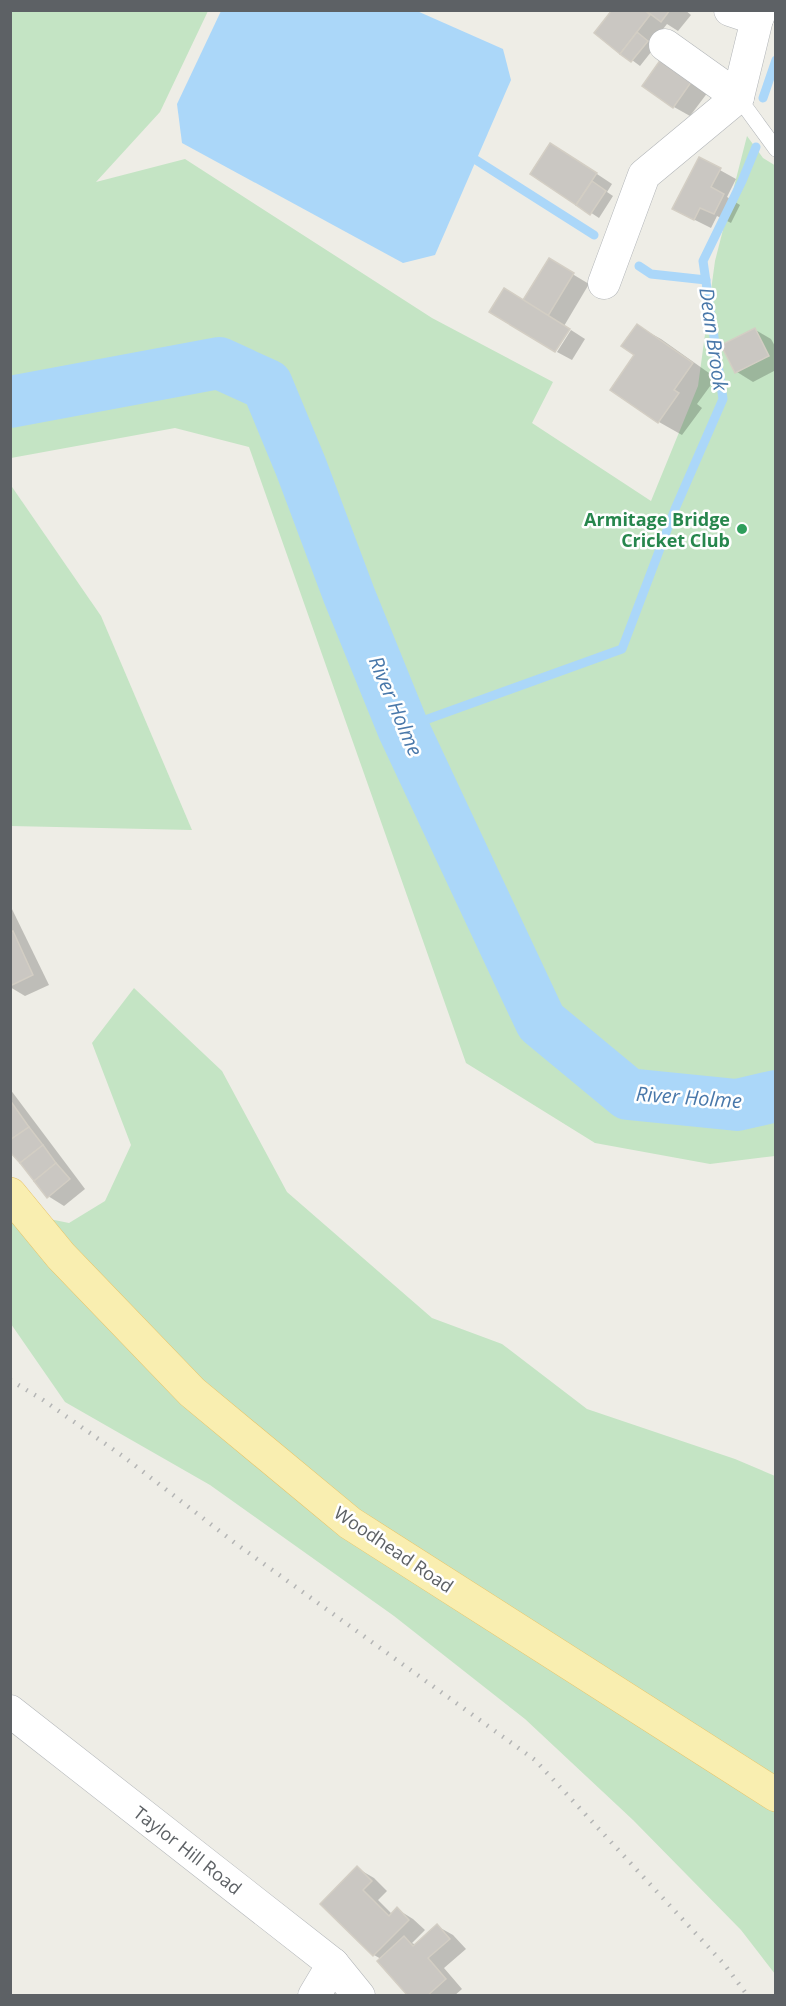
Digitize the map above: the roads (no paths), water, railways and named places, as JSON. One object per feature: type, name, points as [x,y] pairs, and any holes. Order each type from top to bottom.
[{"type":"main road","name":"Woodhead Road","points":[[10,1194],[62,1256],[192,1392],[350,1523],[776,1795]]},
{"type":"street","points":[[604,283],[644,175],[738,97],[749,13]]},
{"type":"street","points":[[665,45],[738,97]]},
{"type":"street","name":"Taylor Hill Road","points":[[10,1710],[333,1964],[359,1995]]},
{"type":"street","points":[[314,1995],[333,1964]]},
{"type":"lane","points":[[738,97],[776,149]]},
{"type":"water","points":[[221,11],[417,11],[503,49],[511,80],[435,255],[403,263],[182,143],[177,104]]},
{"type":"waterway","name":"Dean Brook","points":[[763,98],[776,60]]},
{"type":"waterway","name":"Dean Brook","points":[[403,728],[622,649],[675,509],[723,399],[703,261],[756,147]]},
{"type":"waterway","points":[[476,160],[594,235]]},
{"type":"waterway","points":[[639,266],[651,274],[706,280]]},
{"type":"waterway","name":"River Holme","points":[[10,402],[219,363],[267,385],[403,728],[541,1022],[628,1094],[737,1105],[776,1096]]},
{"type":"railway","points":[[10,1380],[43,1400],[124,1457],[235,1543],[535,1760],[724,1964],[748,1996]]},
{"type":"place","name":"Armitage Bridge Cricket Club","points":[[742,529]]}]
